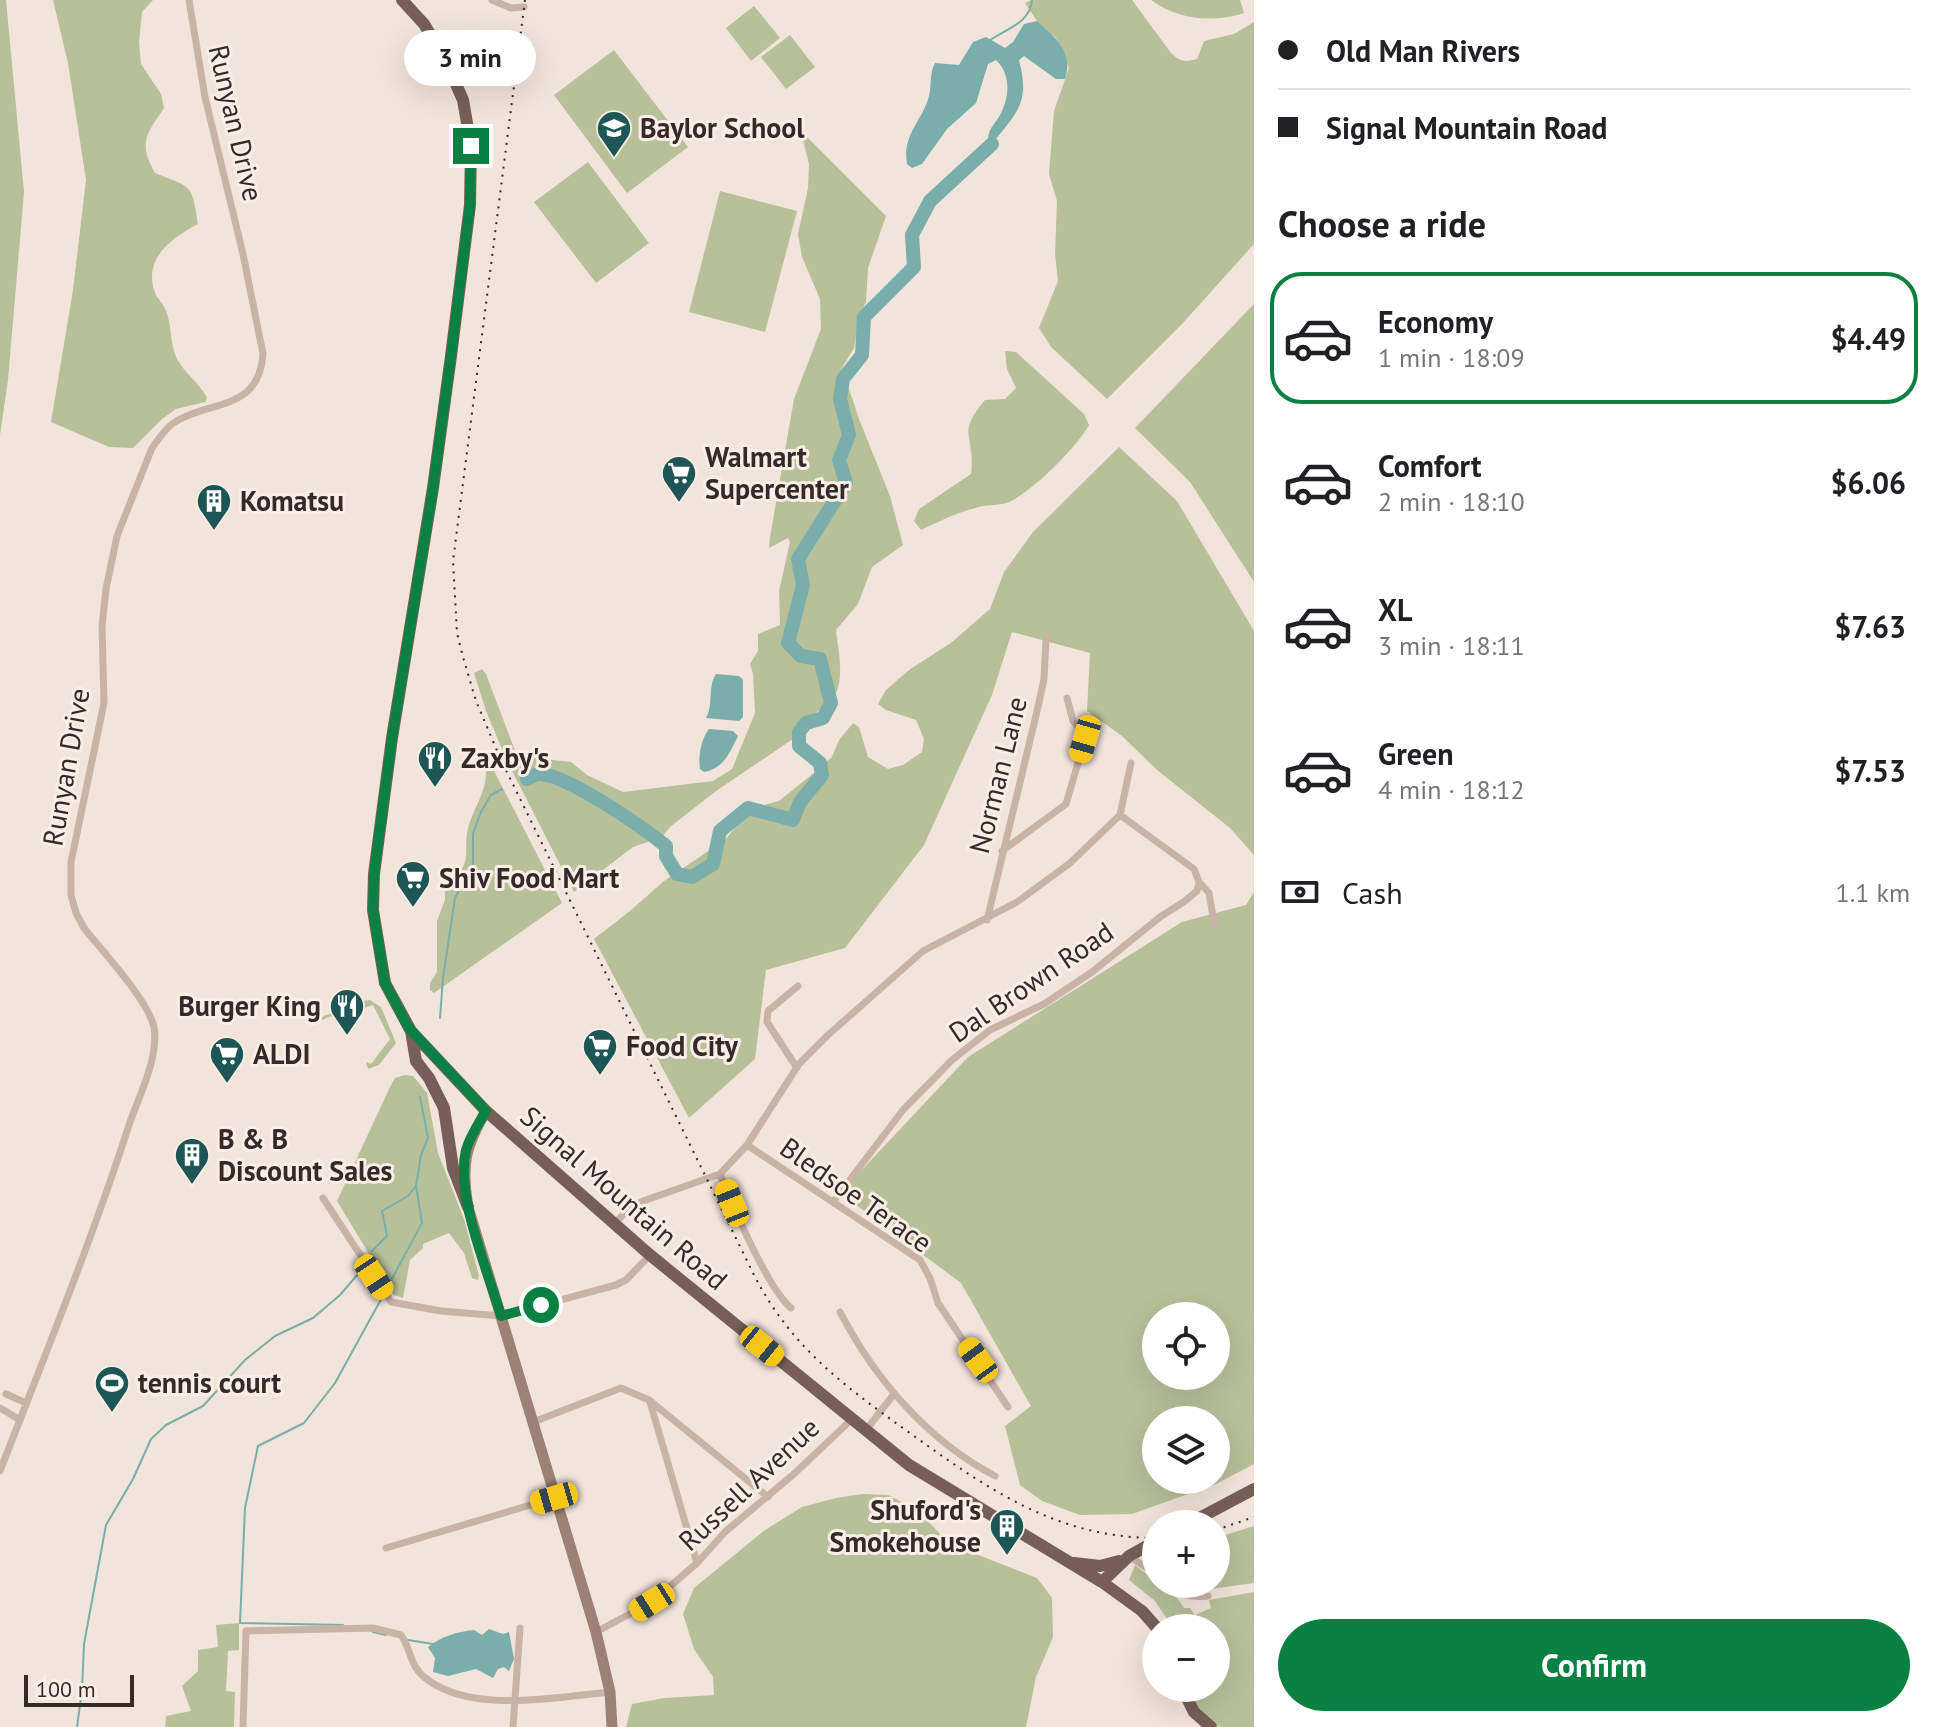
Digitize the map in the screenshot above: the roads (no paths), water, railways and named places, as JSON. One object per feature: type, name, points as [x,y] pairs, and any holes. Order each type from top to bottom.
[{"type":"main road","name":"Signal Mountain Road","points":[[402,0],[424,24],[445,59],[463,100],[471,146],[470,205],[433,488],[392,738],[374,874],[373,910],[385,983],[411,1031],[486,1111],[650,1255],[909,1465],[1102,1582],[1145,1614]]},
{"type":"main road","points":[[411,1031],[416,1061],[429,1078],[444,1108],[453,1168],[468,1207],[596,1632],[610,1692],[612,1727]]},
{"type":"main road","points":[[468,1207],[464,1182],[467,1148],[486,1111]]},
{"type":"main road","points":[[1214,1510],[1254,1489]]},
{"type":"main road","points":[[1070,1562],[1110,1565],[1142,1549]]},
{"type":"main road","points":[[1102,1582],[1129,1556]]},
{"type":"main road","points":[[1189,1702],[1194,1712],[1211,1727]]},
{"type":"street","name":"Runyan Drive","points":[[0,1471],[116,1166],[152,1056],[153,1025],[146,1008],[84,928],[71,895],[71,862],[104,703],[102,626],[110,562],[117,536],[152,448],[159,438],[170,425],[239,398],[253,386],[262,367],[263,354],[243,254],[205,97],[189,0]]},
{"type":"street","points":[[492,0],[511,8],[524,7]]},
{"type":"street","name":"Norman Lane","points":[[987,920],[1044,679],[1046,639]]},
{"type":"street","points":[[1002,851],[1066,804],[1085,739],[1073,721],[1067,698]]},
{"type":"street","points":[[614,1224],[630,1208],[643,1201],[720,1174],[747,1145],[797,1068],[828,1035],[923,951],[942,939],[987,920],[1070,863],[1120,815],[1131,763]]},
{"type":"street","points":[[1120,815],[1194,869],[1199,882],[1209,893],[1215,927]]},
{"type":"street","name":"Dal Brown Road","points":[[833,1202],[903,1110],[952,1060],[990,1030],[1044,1004],[1092,972],[1197,891],[1199,882]]},
{"type":"street","points":[[797,1068],[767,1022],[768,1011],[798,986]]},
{"type":"street","name":"Bledsoe Terace","points":[[747,1145],[920,1260],[938,1303],[1008,1407]]},
{"type":"street","points":[[720,1174],[775,1287],[791,1308]]},
{"type":"street","points":[[323,1198],[391,1302],[441,1311],[501,1316],[616,1285],[626,1280],[650,1255]]},
{"type":"street","points":[[840,1312],[894,1394],[933,1434],[973,1464],[995,1476]]},
{"type":"street","points":[[533,1422],[621,1388],[649,1400],[768,1497]]},
{"type":"street","points":[[6,1394],[26,1403]]},
{"type":"street","points":[[865,1431],[894,1394]]},
{"type":"street","points":[[649,1400],[697,1563]]},
{"type":"street","points":[[0,1408],[20,1420]]},
{"type":"street","name":"Russell Avenue","points":[[596,1632],[652,1602],[851,1420]]},
{"type":"street","points":[[386,1548],[554,1498]]},
{"type":"street","points":[[1129,1556],[1142,1565]]},
{"type":"street","points":[[243,1727],[246,1631],[373,1628],[401,1635],[407,1643],[410,1659],[422,1676],[440,1688],[470,1697],[515,1701],[610,1692]]},
{"type":"street","points":[[513,1727],[520,1628]]},
{"type":"water","points":[[1037,21],[1056,39],[1065,53],[1065,79],[1056,79],[1024,56],[1019,60],[1022,97],[1015,114],[992,144],[988,136],[1005,104],[1007,84],[1001,65],[996,60],[988,64],[976,103],[947,129],[922,164],[912,168],[907,164],[907,144],[926,105],[935,63],[959,65],[973,42],[986,37],[1005,48],[1013,42],[1024,24]]},
{"type":"water","points":[[716,674],[739,676],[743,680],[743,717],[739,721],[706,718]]},
{"type":"water","points":[[709,729],[733,731],[738,736],[721,764],[704,772],[700,769],[700,754]]},
{"type":"water","points":[[489,1629],[503,1634],[509,1632],[514,1659],[509,1671],[504,1667],[498,1669],[493,1678],[476,1669],[448,1676],[433,1672],[435,1658],[428,1647],[456,1633],[474,1630],[482,1635]]},
{"type":"waterway","points":[[989,41],[1022,20],[1032,0]]},
{"type":"waterway","points":[[527,779],[538,774],[550,776],[584,791],[666,846],[666,856],[677,874],[692,877],[713,864],[720,831],[748,808],[793,820],[800,802],[822,775],[820,763],[799,746],[799,732],[806,723],[823,718],[831,703],[820,659],[801,656],[788,643],[803,585],[798,559],[846,483],[839,460],[849,435],[840,399],[843,379],[862,355],[864,317],[914,267],[912,235],[930,201],[992,144]]},
{"type":"waterway","points":[[440,1018],[455,898],[473,864],[473,834],[481,812],[491,795],[502,789]]},
{"type":"waterway","points":[[387,1288],[422,1223],[416,1186],[421,1155],[428,1138],[420,1097]]},
{"type":"waterway","points":[[372,1251],[387,1236],[382,1211],[408,1196],[415,1187]]},
{"type":"waterway","points":[[77,1727],[84,1644],[106,1525],[133,1479],[151,1439],[166,1425],[203,1406],[245,1360],[275,1336],[313,1318],[340,1295],[358,1274]]},
{"type":"waterway","points":[[343,1625],[240,1623],[245,1508],[258,1446],[304,1423],[335,1383],[384,1294]]},
{"type":"waterway","points":[[373,1632],[386,1635]]},
{"type":"waterway","points":[[408,1640],[433,1644]]},
{"type":"railway","points":[[525,0],[453,561],[457,633],[476,701],[501,760],[754,1275],[785,1323],[820,1363],[861,1397],[993,1489],[1053,1519],[1085,1529],[1142,1537]]},
{"type":"railway","points":[[1230,1525],[1254,1517]]},
{"type":"place","name":"Baylor School","points":[[614,159]]},
{"type":"place","name":"Walmart Supercenter","points":[[679,504]]},
{"type":"place","name":"Komatsu","points":[[214,532]]},
{"type":"place","name":"Zaxby's","points":[[435,789]]},
{"type":"place","name":"Shiv Food Mart","points":[[413,909]]},
{"type":"place","name":"Burger King","points":[[347,1037]]},
{"type":"place","name":"Food City","points":[[600,1077]]},
{"type":"place","name":"ALDI","points":[[227,1085]]},
{"type":"place","name":"B & B Discount Sales","points":[[192,1186]]},
{"type":"place","name":"tennis court","points":[[112,1414]]},
{"type":"place","name":"Shuford's Smokehouse","points":[[1007,1557]]}]
